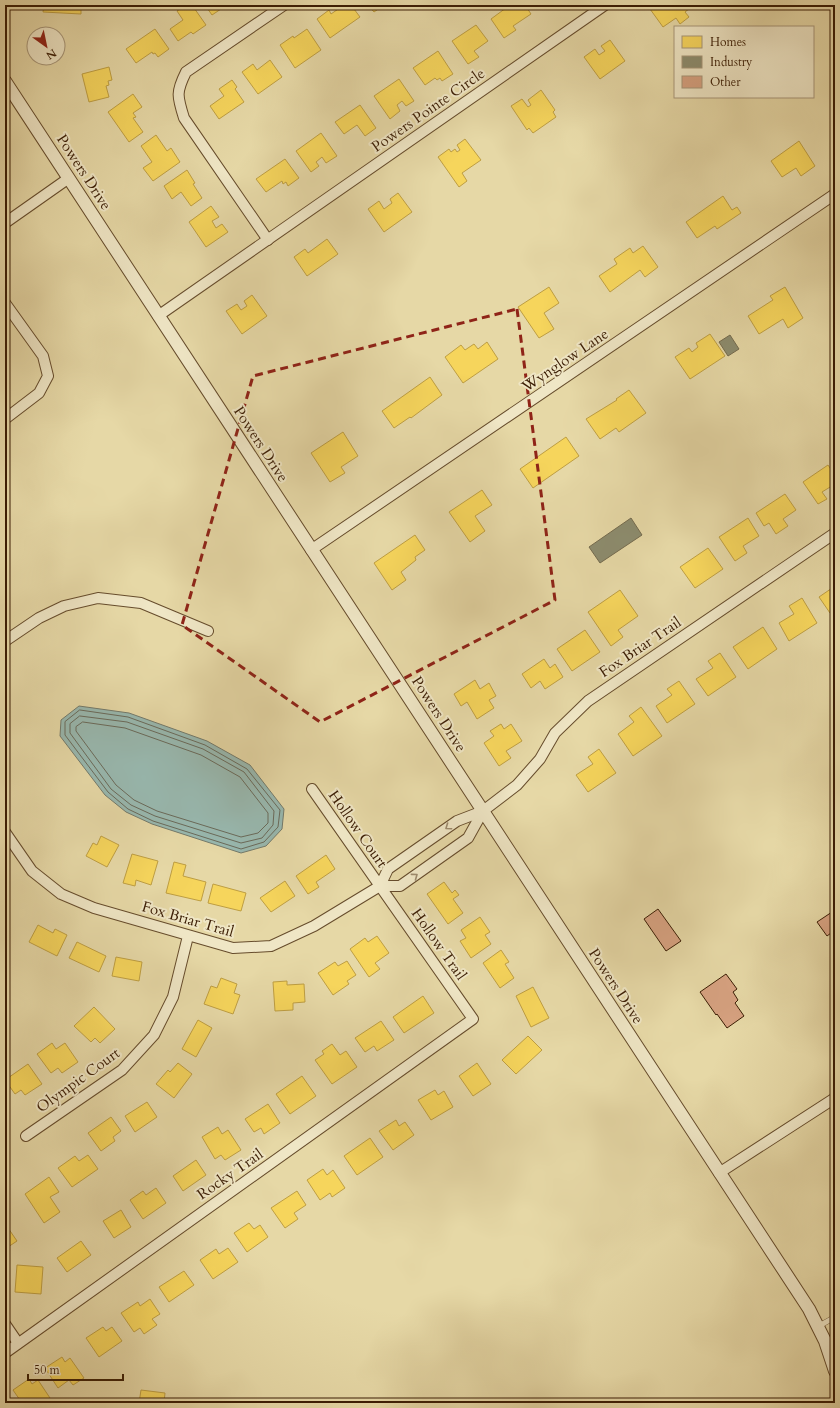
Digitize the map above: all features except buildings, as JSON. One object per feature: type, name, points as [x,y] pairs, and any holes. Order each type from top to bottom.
[{"type":"street","points":[[268,240],[184,118],[179,102],[178,87],[186,72],[284,5]]},
{"type":"street","name":"Powers Pointe Circle","points":[[158,316],[605,5]]},
{"type":"street","name":"Powers Drive","points":[[5,81],[809,1309],[825,1341],[835,1371]]},
{"type":"street","points":[[5,224],[69,178]]},
{"type":"street","name":"Wynglow Lane","points":[[311,550],[835,194]]},
{"type":"street","points":[[5,303],[43,356],[48,376],[39,393],[5,419]]},
{"type":"street","name":"Fox Briar Trail","points":[[380,886],[388,869],[457,821],[483,811],[517,785],[540,758],[556,733],[588,701],[835,533]]},
{"type":"street","points":[[5,641],[39,618],[64,606],[98,598],[141,603],[208,632]]},
{"type":"street","name":"Hollow Court","points":[[312,788],[380,886]]},
{"type":"street","name":"Fox Briar Trail","points":[[5,832],[32,871],[60,894],[94,908],[233,948],[271,946],[314,926],[380,886],[400,886],[468,838],[483,811]]},
{"type":"street","name":"Hollow Trail","points":[[380,886],[473,1019]]},
{"type":"street","name":"Olympic Court","points":[[26,1136],[122,1070],[154,1035],[173,997],[188,936]]},
{"type":"street","name":"Rocky Trail","points":[[5,1353],[473,1019]]},
{"type":"street","points":[[719,1173],[835,1098]]},
{"type":"street","points":[[5,1324],[18,1343]]},
{"type":"lane","points":[[818,1326],[835,1316]]},
{"type":"highlighted area","points":[[517,309],[555,600],[320,722],[182,625],[253,376]]},
{"type":"water","points":[[79,706],[129,713],[207,741],[250,765],[284,809],[282,829],[266,846],[241,853],[152,824],[126,812],[105,795],[60,736],[61,720]]}]
